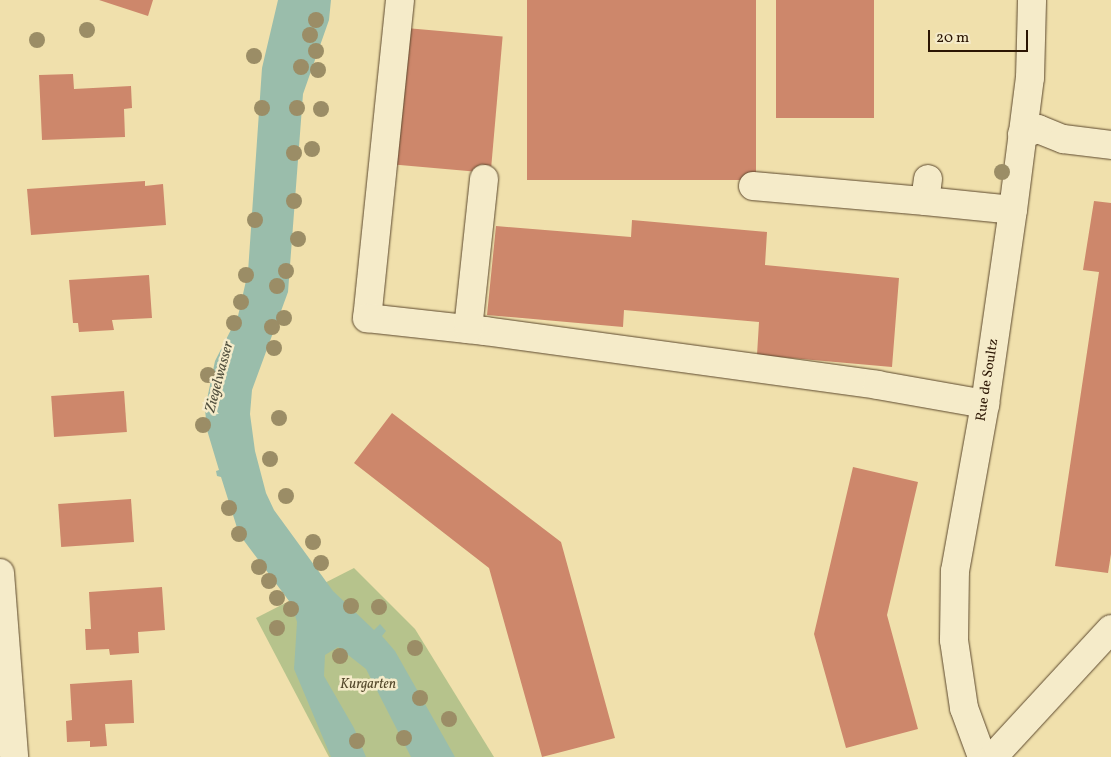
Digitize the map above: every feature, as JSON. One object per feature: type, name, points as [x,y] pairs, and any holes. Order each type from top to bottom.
[{"type":"street","points":[[400,0],[367,318],[468,329],[877,385],[985,404]]},
{"type":"street","name":"Rue de Soultz","points":[[982,757],[964,708],[954,640],[955,571],[985,404],[1013,210],[1030,78],[1032,0]]},
{"type":"street","points":[[1022,134],[1038,129],[1063,139],[1111,145]]},
{"type":"street","points":[[468,329],[484,179]]},
{"type":"street","points":[[753,186],[926,190],[1013,210]]},
{"type":"street","points":[[0,573],[2,628],[14,757]]},
{"type":"street","points":[[993,757],[1111,629]]},
{"type":"green space","name":"Kurgarten","points":[[354,568],[415,629],[494,757],[329,757],[256,618]]},
{"type":"water","name":"Ziegelwasser","points":[[278,0],[331,0],[329,20],[303,94],[288,292],[252,390],[250,414],[255,451],[266,493],[274,510],[333,591],[374,630],[380,624],[386,631],[382,636],[395,651],[455,757],[411,757],[366,669],[338,647],[325,655],[324,676],[354,728],[366,757],[331,757],[294,669],[297,622],[292,605],[239,534],[221,477],[217,476],[216,471],[219,470],[207,430],[205,409],[215,361],[238,316],[248,272],[262,68]]},
{"type":"building","points":[[99,0],[153,0],[148,16]]},
{"type":"building","points":[[527,0],[756,0],[756,180],[527,180]]},
{"type":"building","points":[[776,0],[874,0],[874,118],[776,118]]},
{"type":"building","points":[[406,28],[503,36],[491,173],[394,164]]},
{"type":"building","points":[[73,74],[74,89],[131,86],[132,108],[124,109],[125,137],[42,140],[39,75]]},
{"type":"building","points":[[145,181],[145,186],[163,184],[166,225],[31,235],[27,189]]},
{"type":"building","points":[[1094,201],[1111,203],[1111,554],[1108,573],[1055,566],[1099,272],[1083,270]]},
{"type":"building","points":[[632,220],[767,232],[765,265],[899,278],[892,367],[757,355],[759,322],[624,310],[623,327],[487,315],[496,226],[631,237]]},
{"type":"building","points":[[149,275],[152,318],[112,320],[114,330],[79,332],[78,323],[73,323],[69,280]]},
{"type":"building","points":[[124,391],[127,432],[54,437],[51,396]]},
{"type":"building","points":[[392,413],[561,542],[615,738],[542,757],[489,568],[354,463]]},
{"type":"building","points":[[853,467],[918,482],[887,615],[918,729],[846,748],[814,634]]},
{"type":"building","points":[[131,499],[134,542],[61,547],[58,504]]},
{"type":"building","points":[[162,587],[165,630],[138,632],[139,653],[110,655],[109,649],[86,650],[85,629],[91,629],[89,592]]},
{"type":"building","points":[[132,680],[134,723],[105,724],[107,746],[90,747],[90,741],[67,742],[66,721],[72,720],[70,684]]}]
